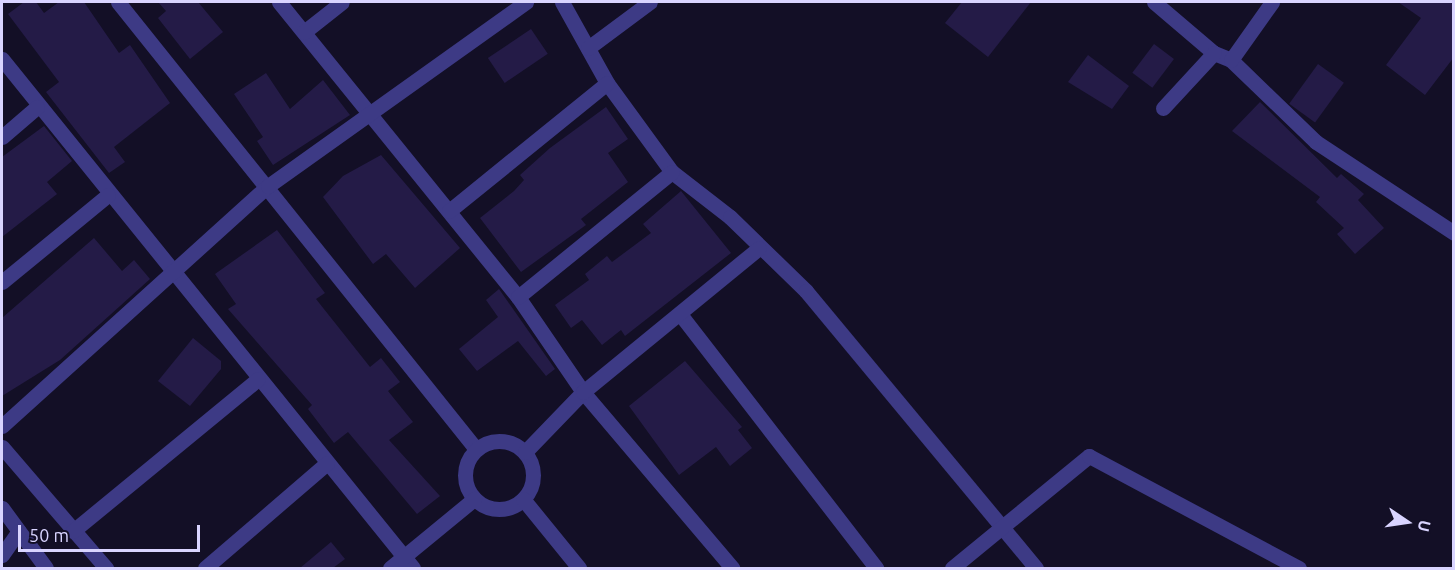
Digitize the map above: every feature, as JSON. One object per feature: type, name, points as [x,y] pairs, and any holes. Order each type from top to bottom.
[{"type":"street","points":[[118,2],[268,186],[476,449]]},
{"type":"street","points":[[279,2],[367,116],[449,211],[518,297],[583,392],[732,568]]},
{"type":"street","points":[[304,32],[342,2]]},
{"type":"street","points":[[2,426],[268,186],[526,2]]},
{"type":"street","points":[[562,2],[607,83],[672,172],[730,217],[759,248],[806,291],[999,529],[1036,568]]},
{"type":"street","points":[[588,48],[650,2]]},
{"type":"street","points":[[1154,2],[1214,53],[1231,60],[1316,142],[1454,233]]},
{"type":"street","points":[[1231,60],[1272,2]]},
{"type":"street","points":[[1163,108],[1214,53]]},
{"type":"street","points":[[2,59],[37,107],[408,563]]},
{"type":"street","points":[[449,211],[607,83]]},
{"type":"street","points":[[2,137],[37,107]]},
{"type":"street","points":[[518,297],[672,172]]},
{"type":"street","points":[[2,282],[108,195]]},
{"type":"street","points":[[525,452],[583,392],[759,248]]},
{"type":"street","points":[[680,314],[876,568]]},
{"type":"street","points":[[73,531],[258,378]]},
{"type":"street","points":[[501,440],[525,452],[533,476],[523,500],[499,509],[474,499],[464,474],[476,449],[501,440]]},
{"type":"street","points":[[2,447],[106,568]]},
{"type":"street","points":[[952,568],[1089,456],[1299,568]]},
{"type":"street","points":[[205,568],[327,463]]},
{"type":"street","points":[[390,568],[408,563],[474,499]]},
{"type":"street","points":[[523,500],[579,568]]},
{"type":"street","points":[[2,508],[46,568]]},
{"type":"street","points":[[2,555],[19,531]]},
{"type":"building","points":[[24,2],[36,2],[44,13],[59,2],[84,2],[119,53],[130,45],[170,103],[114,147],[125,162],[109,173],[46,92],[59,82],[8,14]]},
{"type":"building","points":[[158,2],[198,2],[223,32],[190,59],[158,18],[166,11]]},
{"type":"building","points":[[962,2],[1031,2],[988,57],[945,23]]},
{"type":"building","points":[[1398,2],[1454,2],[1454,57],[1425,95],[1386,65],[1421,18]]},
{"type":"building","points":[[531,29],[548,54],[505,83],[488,58]]},
{"type":"building","points":[[1154,44],[1174,59],[1152,88],[1132,73]]},
{"type":"building","points":[[1088,55],[1129,86],[1112,109],[1068,82]]},
{"type":"building","points":[[1318,64],[1344,83],[1315,122],[1289,104]]},
{"type":"building","points":[[266,73],[290,109],[323,80],[350,115],[273,165],[257,141],[263,137],[234,94]]},
{"type":"building","points":[[1260,102],[1337,178],[1341,174],[1364,194],[1358,200],[1384,228],[1355,254],[1337,234],[1344,228],[1316,202],[1320,197],[1232,131]]},
{"type":"building","points":[[606,107],[628,139],[608,153],[628,182],[581,219],[586,225],[521,272],[480,218],[514,191],[524,180],[520,175],[550,148]]},
{"type":"building","points":[[44,126],[72,161],[47,182],[57,194],[2,237],[2,157]]},
{"type":"building","points":[[381,155],[460,248],[415,288],[386,254],[373,264],[323,197],[343,176]]},
{"type":"building","points":[[681,191],[731,253],[625,336],[621,330],[602,345],[582,320],[571,328],[555,305],[589,280],[585,274],[607,256],[612,262],[651,233],[643,224]]},
{"type":"building","points":[[277,230],[325,293],[316,299],[370,367],[381,358],[400,382],[388,391],[413,422],[389,440],[440,496],[417,514],[348,432],[334,443],[308,409],[312,405],[228,309],[236,304],[215,274]]},
{"type":"building","points":[[94,238],[122,271],[134,260],[150,279],[60,360],[2,396],[2,318]]},
{"type":"building","points":[[499,289],[555,369],[546,376],[518,341],[477,371],[459,349],[498,317],[486,300]]},
{"type":"building","points":[[193,338],[221,361],[221,369],[190,406],[158,381]]},
{"type":"building","points":[[685,361],[742,427],[738,430],[752,448],[730,466],[716,447],[679,475],[629,406]]},
{"type":"building","points":[[331,542],[345,559],[333,568],[300,568]]}]
